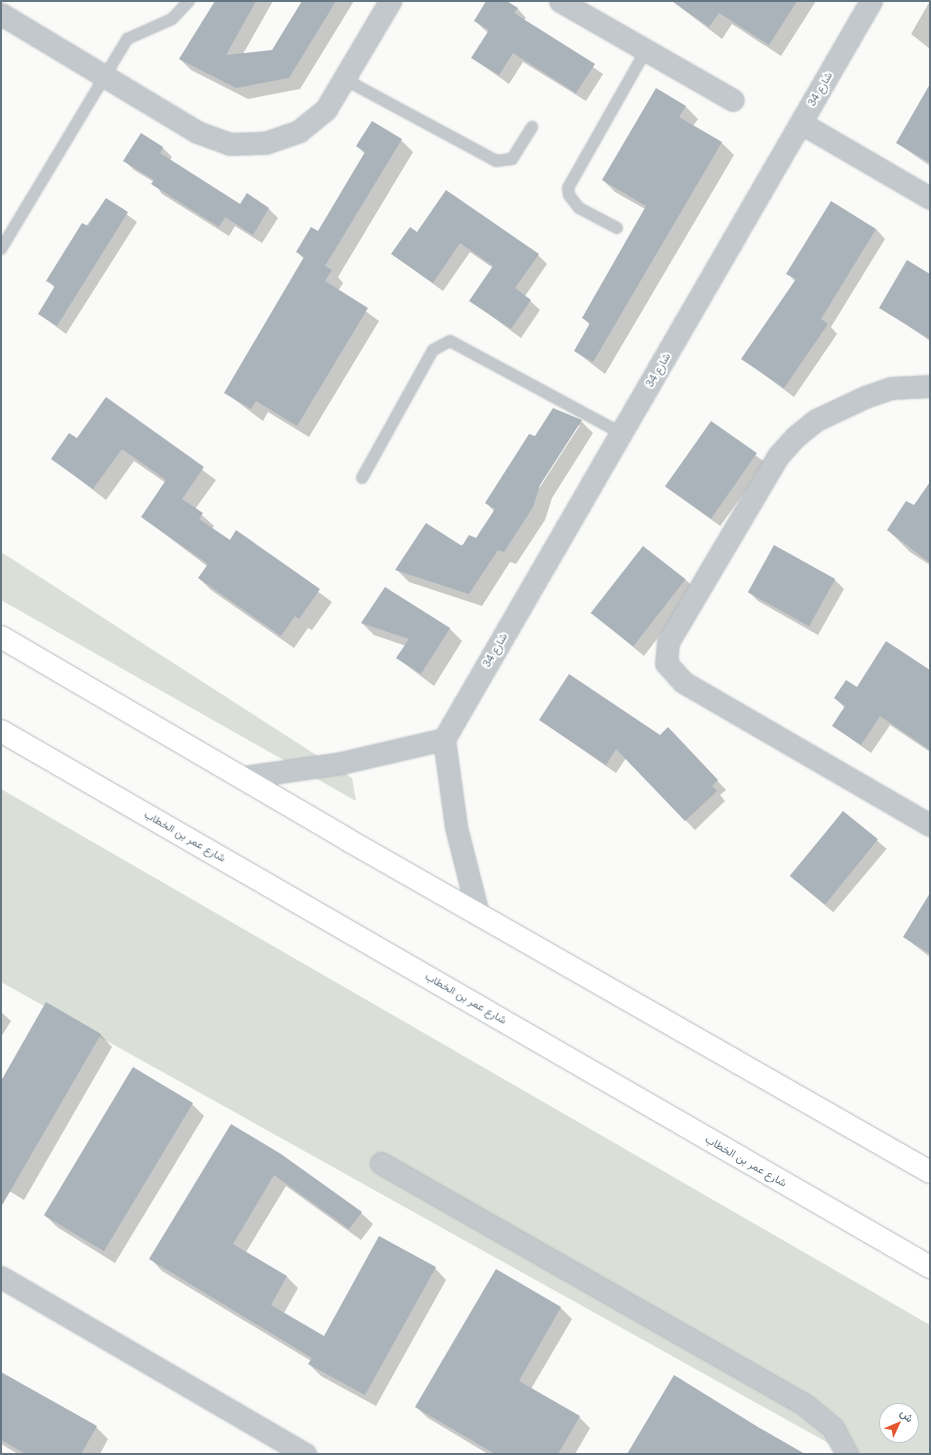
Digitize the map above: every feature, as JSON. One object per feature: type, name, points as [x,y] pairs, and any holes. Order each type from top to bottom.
[{"type":"street","points":[[1,14],[105,75],[197,132],[230,144],[265,143],[299,131],[326,109],[390,1]]},
{"type":"street","points":[[560,1],[733,100]]},
{"type":"street","name":"شارع 34","points":[[444,738],[871,1]]},
{"type":"street","points":[[801,123],[930,198]]},
{"type":"street","points":[[930,386],[891,388],[865,397],[816,420],[796,436],[778,456],[668,642],[666,663],[683,682],[930,825]]},
{"type":"street","points":[[1,637],[478,914],[930,1172]]},
{"type":"street","name":"شارع عمر بن الخطاب","points":[[1,730],[930,1267]]},
{"type":"street","points":[[244,777],[341,763],[444,738],[456,827],[478,914]]},
{"type":"street","points":[[381,1163],[805,1405],[833,1428],[847,1454]]},
{"type":"street","points":[[1,1277],[305,1454]]},
{"type":"lane","points":[[1,249],[127,39],[172,19],[189,1]]},
{"type":"lane","points":[[617,228],[578,208],[569,195],[568,188],[646,50]]},
{"type":"lane","points":[[344,79],[496,162],[512,159],[532,127]]},
{"type":"lane","points":[[362,478],[433,350],[450,341],[621,434]]},
{"type":"shaded area","points":[[1,552],[352,778],[356,801],[1,600]]},
{"type":"shaded area","points":[[1,789],[930,1325],[930,1454],[848,1454],[1,982]]},
{"type":"building","points":[[215,1],[256,1],[226,55],[272,50],[302,1],[336,1],[289,78],[236,88],[179,59]]},
{"type":"building","points":[[486,1],[507,1],[518,8],[514,13],[595,64],[576,93],[513,53],[499,75],[471,58],[489,30],[474,21]]},
{"type":"building","points":[[672,1],[797,1],[769,45],[719,13],[709,27]]},
{"type":"building","points":[[930,84],[930,163],[896,143]]},
{"type":"building","points":[[656,88],[686,106],[679,117],[722,142],[593,362],[574,351],[590,323],[582,318],[646,206],[602,180]]},
{"type":"building","points":[[372,121],[402,139],[325,266],[332,270],[325,281],[368,308],[297,426],[256,401],[251,409],[224,393],[304,257],[296,252],[311,227],[318,231],[365,152],[356,146]]},
{"type":"building","points":[[141,133],[163,147],[160,153],[240,204],[247,193],[269,208],[253,235],[225,217],[219,227],[151,184],[154,180],[123,161]]},
{"type":"building","points":[[446,190],[539,254],[515,288],[531,300],[511,329],[469,301],[493,266],[460,243],[433,283],[391,254],[410,227],[417,232]]},
{"type":"building","points":[[106,198],[128,212],[57,326],[38,314],[55,286],[46,281],[82,223],[88,226]]},
{"type":"building","points":[[831,201],[876,229],[821,319],[828,324],[784,388],[741,359],[796,279],[786,274]]},
{"type":"building","points":[[907,260],[930,274],[930,339],[879,308]]},
{"type":"building","points":[[106,397],[204,467],[182,499],[203,513],[199,519],[230,540],[236,530],[320,589],[299,619],[295,616],[281,636],[198,578],[208,564],[141,517],[166,480],[122,449],[93,489],[51,459],[69,433],[77,438]]},
{"type":"building","points":[[553,408],[582,420],[540,485],[533,507],[504,552],[498,550],[469,594],[395,570],[426,523],[462,546],[469,535],[476,538],[495,509],[485,503],[529,434],[535,436]]},
{"type":"building","points":[[711,421],[757,453],[711,519],[665,487]]},
{"type":"building","points":[[930,482],[930,563],[887,530],[906,501],[914,505]]},
{"type":"building","points":[[774,545],[835,579],[809,626],[748,592]]},
{"type":"building","points":[[643,546],[686,579],[633,646],[591,613]]},
{"type":"building","points":[[385,587],[450,628],[421,674],[396,658],[409,639],[361,623]]},
{"type":"building","points":[[886,641],[930,670],[930,750],[880,716],[861,745],[832,726],[845,706],[834,698],[846,680],[857,687]]},
{"type":"building","points":[[569,674],[660,735],[668,727],[718,780],[712,786],[717,791],[685,821],[616,749],[606,765],[539,720]]},
{"type":"building","points":[[843,811],[878,839],[825,905],[790,876]]},
{"type":"building","points":[[930,893],[930,954],[903,937]]},
{"type":"building","points":[[46,1002],[101,1034],[1,1207],[1,1081]]},
{"type":"building","points":[[133,1067],[193,1103],[104,1251],[44,1215]]},
{"type":"building","points":[[231,1124],[281,1154],[362,1212],[349,1229],[274,1175],[233,1244],[287,1276],[271,1305],[324,1336],[379,1236],[436,1267],[365,1395],[308,1364],[312,1358],[149,1259]]},
{"type":"building","points":[[496,1269],[561,1307],[519,1381],[580,1416],[558,1454],[495,1454],[415,1407]]},
{"type":"building","points":[[1,1372],[97,1426],[81,1454],[26,1454],[1,1440]]},
{"type":"building","points":[[674,1375],[758,1427],[805,1454],[627,1454]]}]
